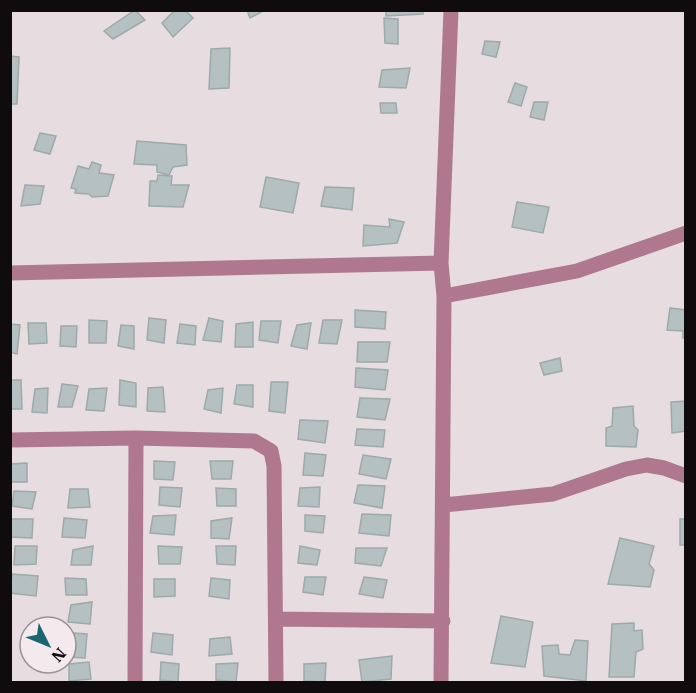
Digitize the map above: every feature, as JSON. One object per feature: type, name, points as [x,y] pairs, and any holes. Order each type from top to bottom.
[{"type":"street","points":[[441,682],[444,296],[441,263],[451,10]]},
{"type":"street","points":[[444,296],[578,271],[686,233]]},
{"type":"street","points":[[10,273],[441,263]]},
{"type":"street","points":[[10,440],[136,438],[254,441],[271,451],[274,466],[276,682]]},
{"type":"street","points":[[135,682],[136,438]]},
{"type":"street","points":[[444,505],[553,494],[626,469],[647,465],[686,476]]},
{"type":"street","points":[[276,619],[443,621]]},
{"type":"building","points":[[135,10],[145,20],[113,39],[104,31]]},
{"type":"building","points":[[175,10],[185,10],[193,18],[173,37],[162,23]]},
{"type":"building","points":[[247,10],[263,10],[263,11],[250,18]]},
{"type":"building","points":[[386,10],[423,10],[423,14],[386,16]]},
{"type":"building","points":[[384,18],[398,19],[398,44],[385,43]]},
{"type":"building","points":[[485,41],[500,42],[496,57],[482,54]]},
{"type":"building","points":[[230,48],[229,88],[209,89],[211,49]]},
{"type":"building","points":[[10,56],[19,57],[17,104],[10,104]]},
{"type":"building","points":[[410,68],[406,88],[379,87],[382,70]]},
{"type":"building","points":[[515,83],[527,87],[521,106],[508,102]]},
{"type":"building","points":[[534,102],[548,102],[544,120],[530,117]]},
{"type":"building","points":[[380,103],[396,103],[397,113],[381,113]]},
{"type":"building","points":[[40,133],[56,136],[50,154],[34,150]]},
{"type":"building","points":[[137,141],[186,145],[187,165],[173,167],[169,175],[157,172],[157,165],[134,164]]},
{"type":"building","points":[[92,162],[101,165],[99,173],[114,175],[108,196],[92,197],[89,194],[75,193],[76,189],[71,188],[78,166],[89,169]]},
{"type":"building","points":[[158,175],[172,176],[171,185],[189,185],[183,207],[149,206],[150,181],[157,181]]},
{"type":"building","points":[[266,177],[299,183],[293,213],[260,207]]},
{"type":"building","points":[[25,185],[44,186],[40,204],[21,206]]},
{"type":"building","points":[[325,187],[354,188],[352,210],[321,206]]},
{"type":"building","points":[[517,202],[549,207],[543,233],[512,227]]},
{"type":"building","points":[[389,219],[404,222],[397,243],[363,246],[364,225],[390,227]]},
{"type":"building","points":[[670,308],[686,310],[686,338],[683,338],[683,331],[667,330]]},
{"type":"building","points":[[355,310],[386,312],[385,329],[355,327]]},
{"type":"building","points":[[149,318],[166,320],[164,343],[147,340]]},
{"type":"building","points":[[209,318],[223,321],[221,342],[203,340]]},
{"type":"building","points":[[89,320],[107,321],[106,343],[89,343]]},
{"type":"building","points":[[323,320],[342,320],[337,344],[319,343]]},
{"type":"building","points":[[261,321],[281,321],[278,343],[259,340]]},
{"type":"building","points":[[253,322],[253,347],[235,347],[236,324]]},
{"type":"building","points":[[28,323],[46,323],[47,343],[29,344]]},
{"type":"building","points":[[311,323],[307,349],[291,346],[297,325]]},
{"type":"building","points":[[10,324],[20,325],[17,354],[10,352]]},
{"type":"building","points":[[180,324],[196,326],[195,345],[177,343]]},
{"type":"building","points":[[121,325],[134,326],[134,349],[118,346]]},
{"type":"building","points":[[61,326],[77,326],[76,347],[60,346]]},
{"type":"building","points":[[358,342],[390,342],[387,362],[357,362]]},
{"type":"building","points":[[560,358],[562,371],[544,375],[540,363]]},
{"type":"building","points":[[356,368],[388,370],[385,390],[355,387]]},
{"type":"building","points":[[10,380],[21,380],[22,409],[10,409]]},
{"type":"building","points":[[120,380],[136,383],[136,407],[119,405]]},
{"type":"building","points":[[271,382],[288,382],[285,413],[269,411]]},
{"type":"building","points":[[62,384],[78,386],[72,407],[58,407]]},
{"type":"building","points":[[237,385],[253,385],[253,407],[234,404]]},
{"type":"building","points":[[163,387],[165,412],[147,411],[148,388]]},
{"type":"building","points":[[48,388],[47,413],[32,412],[35,389]]},
{"type":"building","points":[[107,388],[104,411],[86,410],[89,389]]},
{"type":"building","points":[[223,388],[221,413],[204,409],[208,390]]},
{"type":"building","points":[[360,398],[390,399],[385,420],[357,417]]},
{"type":"building","points":[[686,401],[686,431],[672,433],[671,402]]},
{"type":"building","points":[[633,406],[634,426],[638,430],[636,447],[606,446],[606,428],[612,426],[613,408]]},
{"type":"building","points":[[300,420],[328,421],[325,443],[298,439]]},
{"type":"building","points":[[357,429],[385,430],[383,447],[355,445]]},
{"type":"building","points":[[305,453],[326,455],[323,476],[303,475]]},
{"type":"building","points":[[363,455],[391,459],[386,479],[359,474]]},
{"type":"building","points":[[154,461],[175,462],[173,480],[154,479]]},
{"type":"building","points":[[210,461],[233,461],[231,479],[212,479]]},
{"type":"building","points":[[27,463],[27,482],[10,482],[10,464]]},
{"type":"building","points":[[358,485],[385,486],[382,508],[354,503]]},
{"type":"building","points":[[160,487],[182,488],[180,507],[159,505]]},
{"type":"building","points":[[320,487],[319,507],[298,506],[300,488]]},
{"type":"building","points":[[216,488],[236,489],[236,506],[217,506]]},
{"type":"building","points":[[70,489],[88,489],[90,507],[68,508]]},
{"type":"building","points":[[14,491],[36,492],[32,509],[12,506]]},
{"type":"building","points":[[362,514],[391,515],[389,536],[359,533]]},
{"type":"building","points":[[176,515],[174,535],[150,533],[153,516]]},
{"type":"building","points":[[305,515],[325,516],[323,533],[305,531]]},
{"type":"building","points":[[64,518],[87,520],[85,538],[62,537]]},
{"type":"building","points":[[232,518],[229,539],[211,538],[211,521]]},
{"type":"building","points":[[10,519],[33,519],[32,538],[10,537]]},
{"type":"building","points":[[680,519],[686,519],[686,545],[680,545]]},
{"type":"building","points":[[620,538],[654,546],[649,564],[654,570],[650,587],[608,584]]},
{"type":"building","points":[[15,546],[37,546],[36,564],[14,565]]},
{"type":"building","points":[[93,546],[91,565],[71,565],[73,550]]},
{"type":"building","points":[[158,546],[182,547],[180,564],[159,564]]},
{"type":"building","points":[[216,546],[236,546],[235,565],[217,564]]},
{"type":"building","points":[[300,546],[320,550],[317,565],[298,563]]},
{"type":"building","points":[[356,548],[387,548],[381,566],[355,563]]},
{"type":"building","points":[[12,574],[38,576],[36,596],[10,593]]},
{"type":"building","points":[[305,577],[326,577],[323,595],[303,592]]},
{"type":"building","points":[[364,577],[387,580],[383,598],[359,594]]},
{"type":"building","points":[[65,578],[86,579],[87,595],[66,595]]},
{"type":"building","points":[[211,578],[230,580],[229,599],[209,596]]},
{"type":"building","points":[[154,579],[175,579],[175,596],[154,597]]},
{"type":"building","points":[[92,602],[90,624],[78,623],[78,615],[69,615],[71,605]]},
{"type":"building","points":[[501,616],[533,622],[525,667],[491,663]]},
{"type":"building","points":[[634,623],[634,631],[642,630],[643,649],[636,652],[634,677],[609,677],[612,624]]},
{"type":"building","points":[[78,633],[87,634],[85,658],[78,658]]},
{"type":"building","points":[[153,633],[173,635],[172,655],[151,652]]},
{"type":"building","points":[[230,637],[232,654],[209,656],[210,639]]},
{"type":"building","points":[[575,640],[588,641],[586,681],[544,676],[542,646],[558,645],[559,654],[570,655]]},
{"type":"building","points":[[392,656],[391,679],[362,682],[359,660]]},
{"type":"building","points":[[89,662],[91,679],[69,681],[69,675],[78,675],[78,663]]},
{"type":"building","points":[[161,662],[179,664],[178,682],[160,680]]},
{"type":"building","points":[[238,663],[236,682],[216,680],[216,664]]},
{"type":"building","points":[[326,663],[325,682],[304,681],[304,664]]}]
